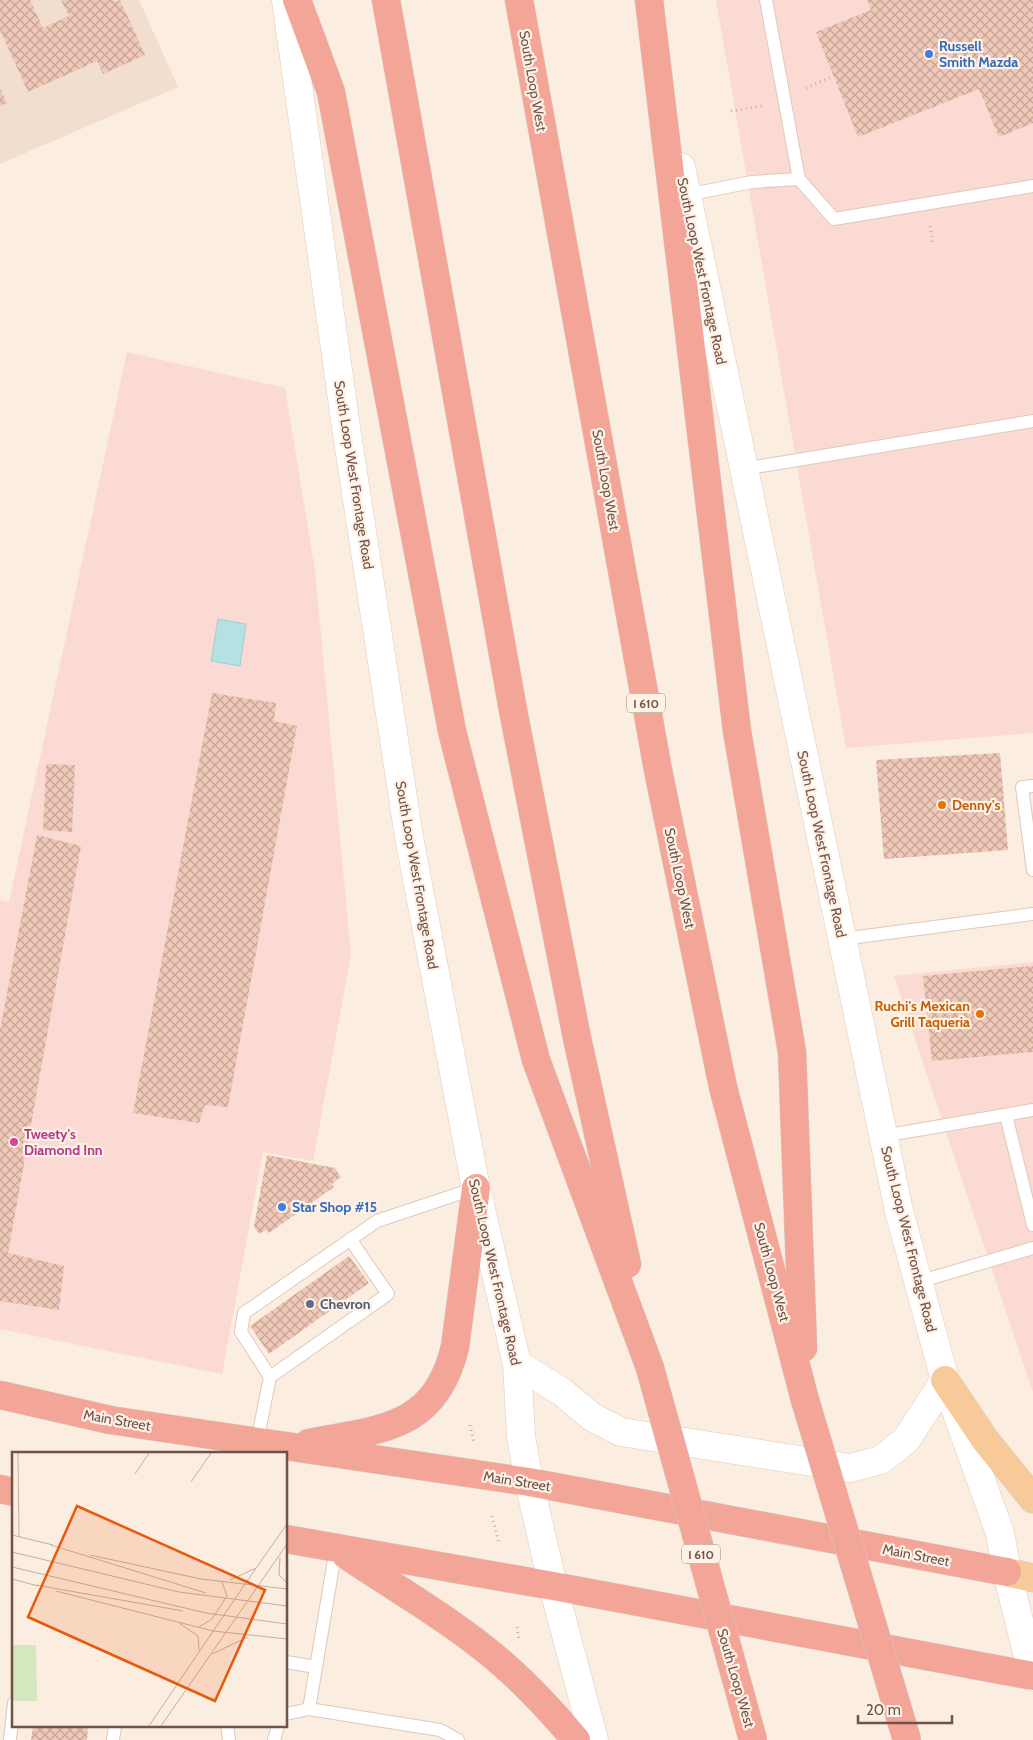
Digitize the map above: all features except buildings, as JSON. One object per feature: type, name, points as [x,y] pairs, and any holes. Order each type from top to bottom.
[{"type":"highway","points":[[297,0],[331,92],[452,731],[536,1060],[650,1368]]},
{"type":"highway","name":"South Loop West","points":[[386,0],[513,710],[577,1038],[650,1368],[753,1740]]},
{"type":"highway","name":"South Loop West","points":[[519,0],[664,798],[723,1087],[805,1400],[907,1740]]},
{"type":"highway","points":[[651,0],[737,731],[792,1052],[805,1400]]},
{"type":"highway","points":[[293,1447],[392,1426],[428,1404],[441,1387],[450,1368],[455,1348],[476,1188]]},
{"type":"highway","name":"Main Street","points":[[0,1395],[110,1420],[529,1482],[1007,1572]]},
{"type":"highway","points":[[288,1539],[553,1586],[1033,1676]]},
{"type":"highway","points":[[336,1548],[462,1633],[504,1665],[558,1718],[576,1740]]},
{"type":"main road","name":"South Loop West Frontage Road","points":[[286,0],[347,434],[409,837],[476,1188],[517,1364],[521,1436],[529,1482],[553,1586],[594,1740]]},
{"type":"main road","name":"South Loop West Frontage Road","points":[[651,0],[686,195],[899,1211],[945,1380],[1000,1533],[1007,1572],[1033,1676]]},
{"type":"main road","points":[[517,1364],[562,1392],[592,1417],[621,1432],[850,1468],[881,1460],[906,1440],[945,1380],[986,1442],[1033,1500]]},
{"type":"main road","name":"Main Street","points":[[1007,1572],[1033,1578]]},
{"type":"lane","points":[[766,0],[799,179],[834,219],[1033,186]]},
{"type":"lane","points":[[686,195],[752,182],[799,179]]},
{"type":"lane","points":[[743,469],[1033,421]]},
{"type":"lane","points":[[1033,786],[1022,787],[1033,870]]},
{"type":"lane","points":[[842,939],[1033,914]]},
{"type":"lane","points":[[883,1136],[1033,1110]]},
{"type":"lane","points":[[1006,1115],[1033,1225]]},
{"type":"lane","points":[[270,1377],[241,1332],[244,1313],[377,1221],[476,1188]]},
{"type":"lane","points":[[257,1442],[270,1377],[388,1294],[350,1239]]},
{"type":"lane","points":[[918,1282],[1033,1248]]},
{"type":"lane","points":[[309,1708],[336,1548]]},
{"type":"lane","points":[[288,1662],[316,1667]]},
{"type":"lane","points":[[288,1713],[309,1708],[440,1730],[458,1740]]},
{"type":"lane","points":[[10,1740],[12,1722]]},
{"type":"path","points":[[805,89],[834,76]]},
{"type":"path","points":[[731,111],[768,105]]},
{"type":"path","points":[[928,218],[933,245]]},
{"type":"path","points":[[470,1425],[474,1444]]},
{"type":"path","points":[[492,1516],[498,1544]]},
{"type":"shaded area","points":[[0,0],[139,0],[178,87],[0,164]]},
{"type":"shaded area","points":[[716,0],[1033,0],[1033,733],[846,748]]},
{"type":"shaded area","points":[[127,352],[285,388],[315,571],[351,955],[313,1161],[263,1152],[222,1374],[0,1329],[0,900],[9,902]]},
{"type":"shaded area","points":[[1033,962],[1033,1392],[894,976]]},
{"type":"water","points":[[218,619],[246,624],[240,666],[211,661]]},
{"type":"place","name":"Russell Smith Mazda","points":[[929,54]]},
{"type":"place","name":"Denny's","points":[[942,805]]},
{"type":"place","name":"Ruchi's Mexican Grill Taqueria","points":[[980,1014]]},
{"type":"place","name":"Tweety's Diamond Inn","points":[[14,1142]]},
{"type":"place","name":"Star Shop #15","points":[[282,1207]]},
{"type":"place","name":"Chevron","points":[[310,1304]]}]
